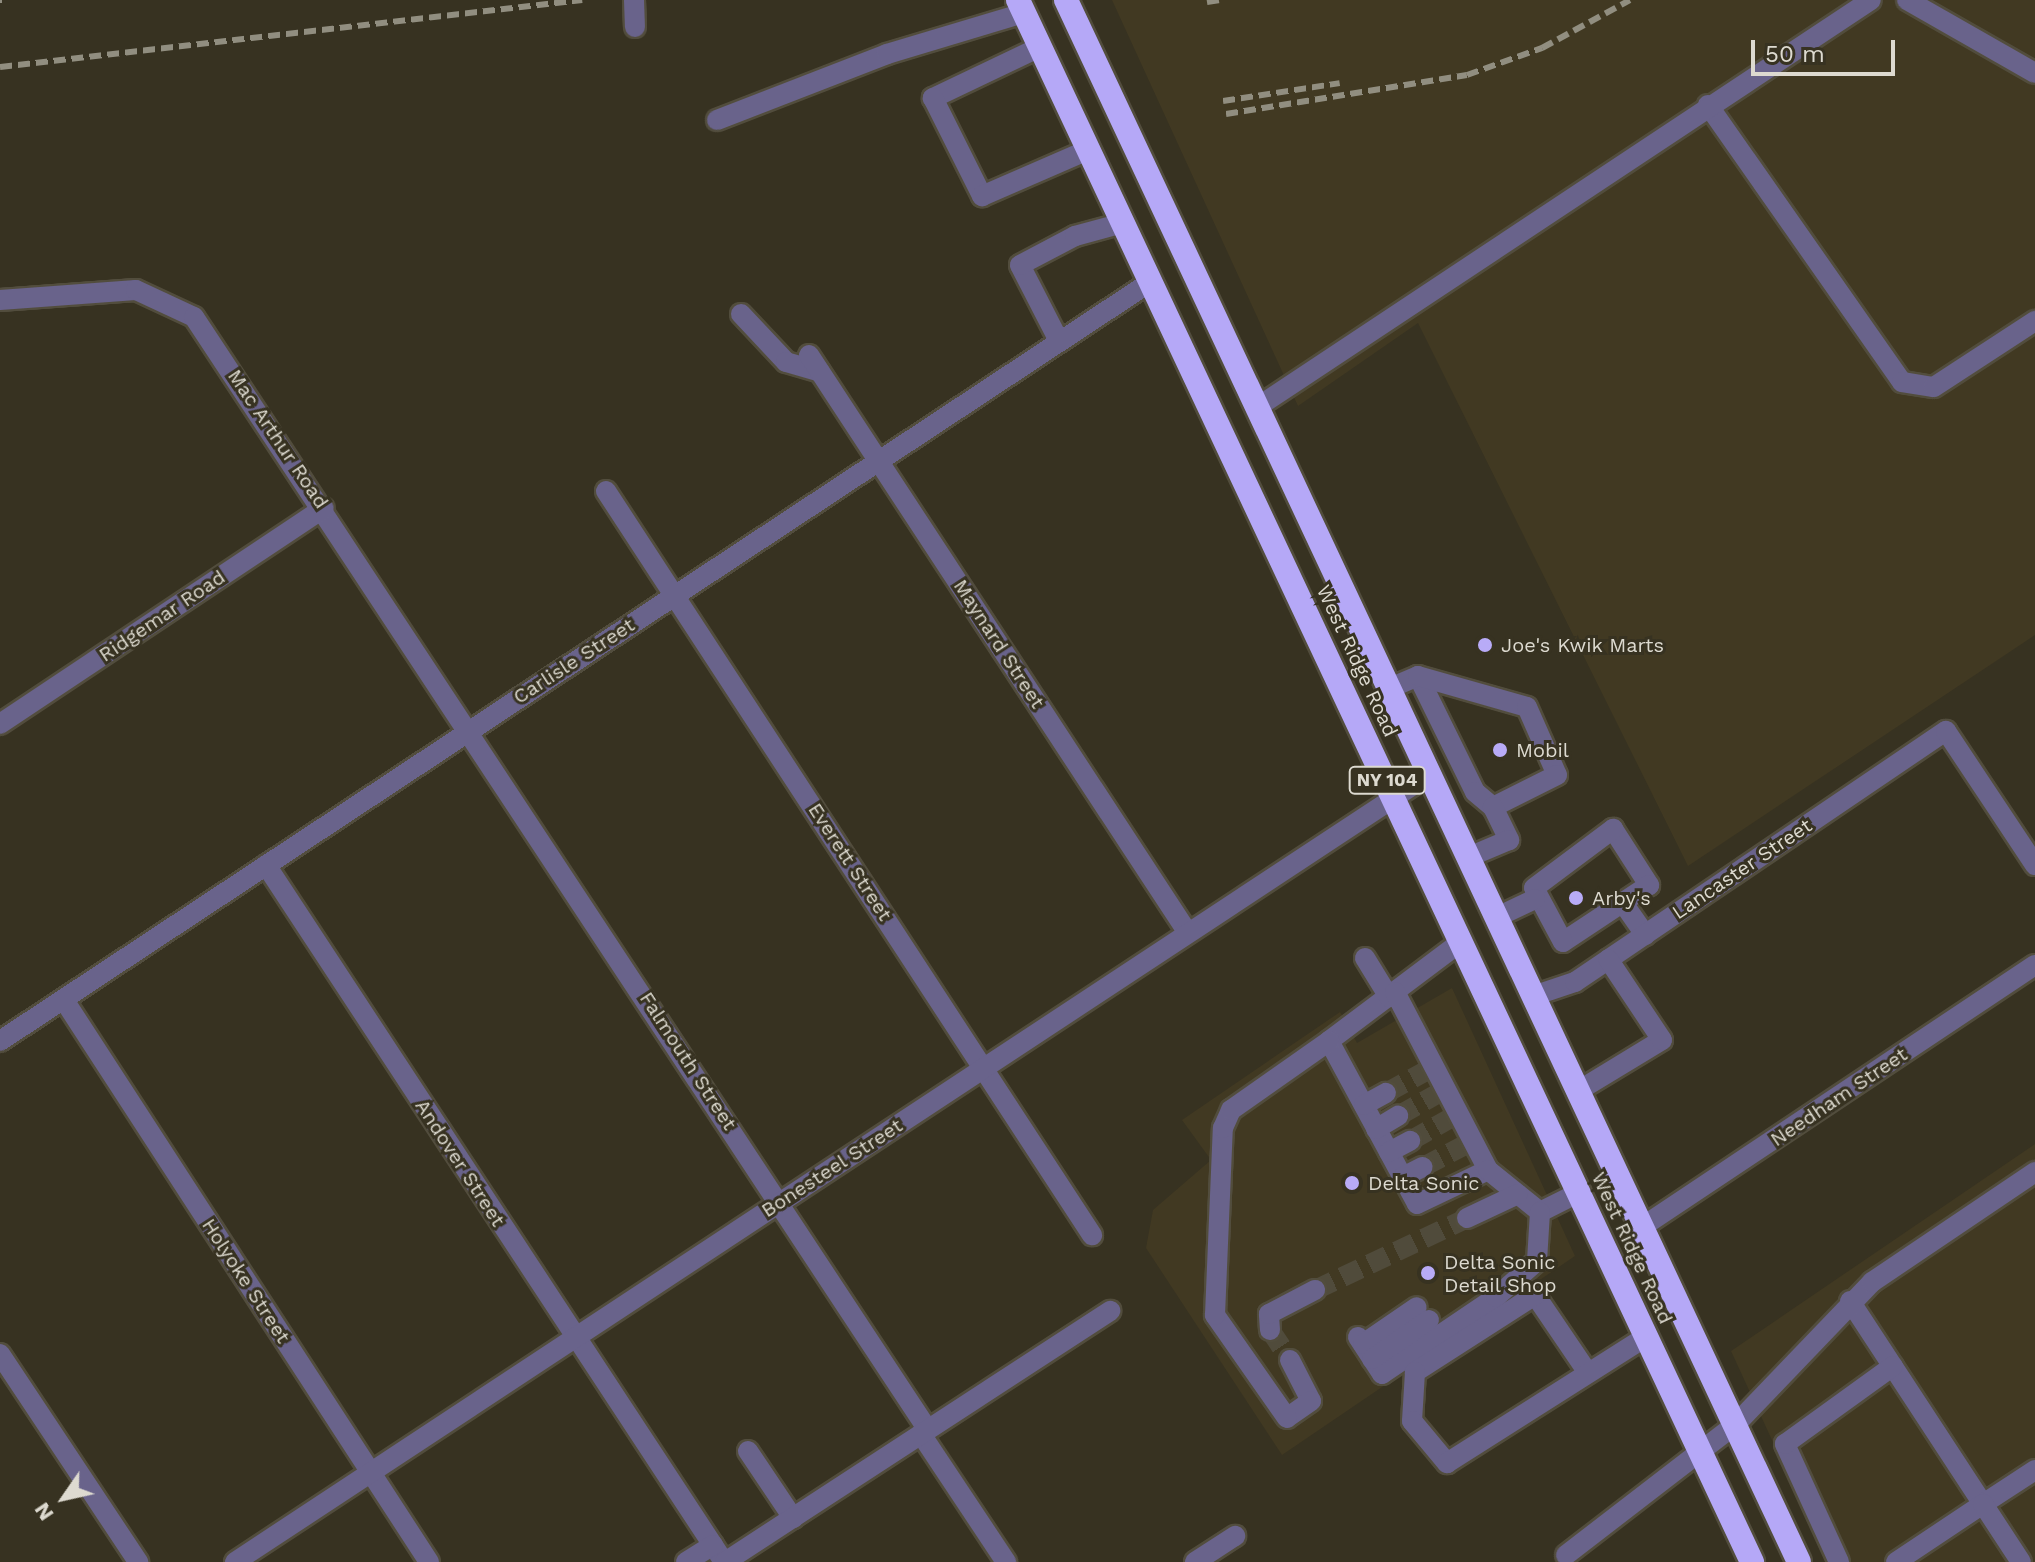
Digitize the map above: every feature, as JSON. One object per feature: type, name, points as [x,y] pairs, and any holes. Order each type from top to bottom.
[{"type":"highway","name":"West Ridge Road","points":[[1066,0],[1799,1562]]},
{"type":"highway","name":"West Ridge Road","points":[[1021,6],[1396,797],[1752,1562]]},
{"type":"street","points":[[634,0],[635,27]]},
{"type":"street","points":[[1259,406],[1708,105],[1871,0]]},
{"type":"street","points":[[1907,0],[2035,73]]},
{"type":"street","points":[[717,120],[1021,6]]},
{"type":"street","points":[[1040,47],[933,98],[982,196],[1088,150]]},
{"type":"street","points":[[1708,105],[1902,382],[1934,387],[2035,321]]},
{"type":"street","points":[[1059,341],[1020,265],[1075,236],[1123,223]]},
{"type":"street","name":"Carlisle Street","points":[[0,1041],[877,459],[1150,282]]},
{"type":"street","name":"Mac Arthur Road","points":[[0,300],[109,289],[177,305],[209,337],[470,729]]},
{"type":"street","name":"Maynard Street","points":[[741,314],[786,362],[814,363],[1188,933]]},
{"type":"street","name":"Everett Street","points":[[606,491],[1092,1235]]},
{"type":"street","name":"Ridgemar Road","points":[[0,724],[324,508]]},
{"type":"street","points":[[1418,676],[1475,792],[1493,807],[1509,840],[1469,857]]},
{"type":"street","points":[[1390,688],[1418,676],[1527,707],[1557,775],[1493,807]]},
{"type":"street","name":"Falmouth Street","points":[[470,729],[905,1394],[925,1432],[1006,1562]]},
{"type":"street","name":"Lancaster Street","points":[[1533,996],[1566,986],[1946,731],[2035,865]]},
{"type":"street","name":"Bonesteel Street","points":[[235,1562],[1430,774]]},
{"type":"street","points":[[1613,829],[1649,885],[1563,942],[1535,899],[1534,888],[1613,829]]},
{"type":"street","name":"Andover Street","points":[[266,865],[574,1338],[721,1556]]},
{"type":"street","points":[[1497,917],[1535,899]]},
{"type":"street","points":[[1623,903],[1645,935]]},
{"type":"street","points":[[1290,1360],[1311,1401],[1287,1418],[1225,1335],[1211,1299],[1222,1246],[1223,1128],[1231,1110],[1462,941]]},
{"type":"street","points":[[1365,958],[1392,994],[1468,1143],[1488,1170],[1540,1212]]},
{"type":"street","points":[[1578,1091],[1662,1040],[1608,959]]},
{"type":"street","name":"Needham Street","points":[[1642,1227],[2035,965]]},
{"type":"street","name":"Holyoke Street","points":[[64,1000],[429,1562]]},
{"type":"street","points":[[1329,1041],[1417,1204],[1488,1170]]},
{"type":"street","points":[[1364,1105],[1386,1093]]},
{"type":"street","points":[[1376,1129],[1398,1116]]},
{"type":"street","points":[[1389,1152],[1410,1141]]},
{"type":"street","points":[[1403,1177],[1423,1167]]},
{"type":"street","points":[[1566,1555],[1735,1425],[1850,1301],[2035,1172]]},
{"type":"street","points":[[1540,1212],[1580,1192]]},
{"type":"street","points":[[1467,1218],[1518,1194]]},
{"type":"street","points":[[1423,1314],[1364,1347],[1382,1374],[1537,1261],[1540,1212]]},
{"type":"street","points":[[1270,1330],[1269,1314],[1315,1290]]},
{"type":"street","points":[[1586,1370],[1535,1295],[1415,1372],[1412,1421],[1447,1463],[1586,1370],[1647,1336]]},
{"type":"street","points":[[1850,1301],[2021,1562]]},
{"type":"street","points":[[686,1562],[721,1556],[793,1518],[1110,1311]]},
{"type":"street","points":[[0,1354],[138,1562]]},
{"type":"street","points":[[1839,1562],[1785,1444],[1893,1366]]},
{"type":"street","points":[[748,1451],[793,1518]]},
{"type":"street","points":[[1896,1562],[2035,1470]]},
{"type":"street","points":[[1195,1562],[1235,1536]]},
{"type":"shaded area","points":[[1112,0],[2035,0],[2035,635],[1688,866],[1418,323],[1298,406]]},
{"type":"shaded area","name":"Delta Sonic","points":[[1452,988],[1575,1256],[1282,1455],[1146,1248],[1153,1210],[1211,1160],[1182,1120],[1340,1012],[1357,1043]]},
{"type":"shaded area","points":[[2035,1144],[2035,1562],[1828,1562],[1731,1351]]},
{"type":"tunnel","points":[[1386,1093],[1424,1072]]},
{"type":"tunnel","points":[[1398,1116],[1437,1094]]},
{"type":"tunnel","points":[[1410,1141],[1449,1119]]},
{"type":"tunnel","points":[[1423,1167],[1463,1146]]},
{"type":"tunnel","points":[[1315,1290],[1467,1218]]},
{"type":"tunnel","points":[[1270,1330],[1290,1360]]},
{"type":"railway","points":[[0,67],[582,0]]},
{"type":"railway","points":[[1207,2],[1220,0]]},
{"type":"railway","points":[[1226,114],[1467,75],[1542,48],[1630,0]]},
{"type":"railway","points":[[1223,101],[1340,83]]},
{"type":"place","name":"Joe's Kwik Marts","points":[[1485,645]]},
{"type":"place","name":"Mobil","points":[[1500,750]]},
{"type":"place","name":"Arby's","points":[[1576,898]]},
{"type":"place","name":"Delta Sonic","points":[[1352,1183]]},
{"type":"place","name":"Delta Sonic Detail Shop","points":[[1428,1273]]}]
